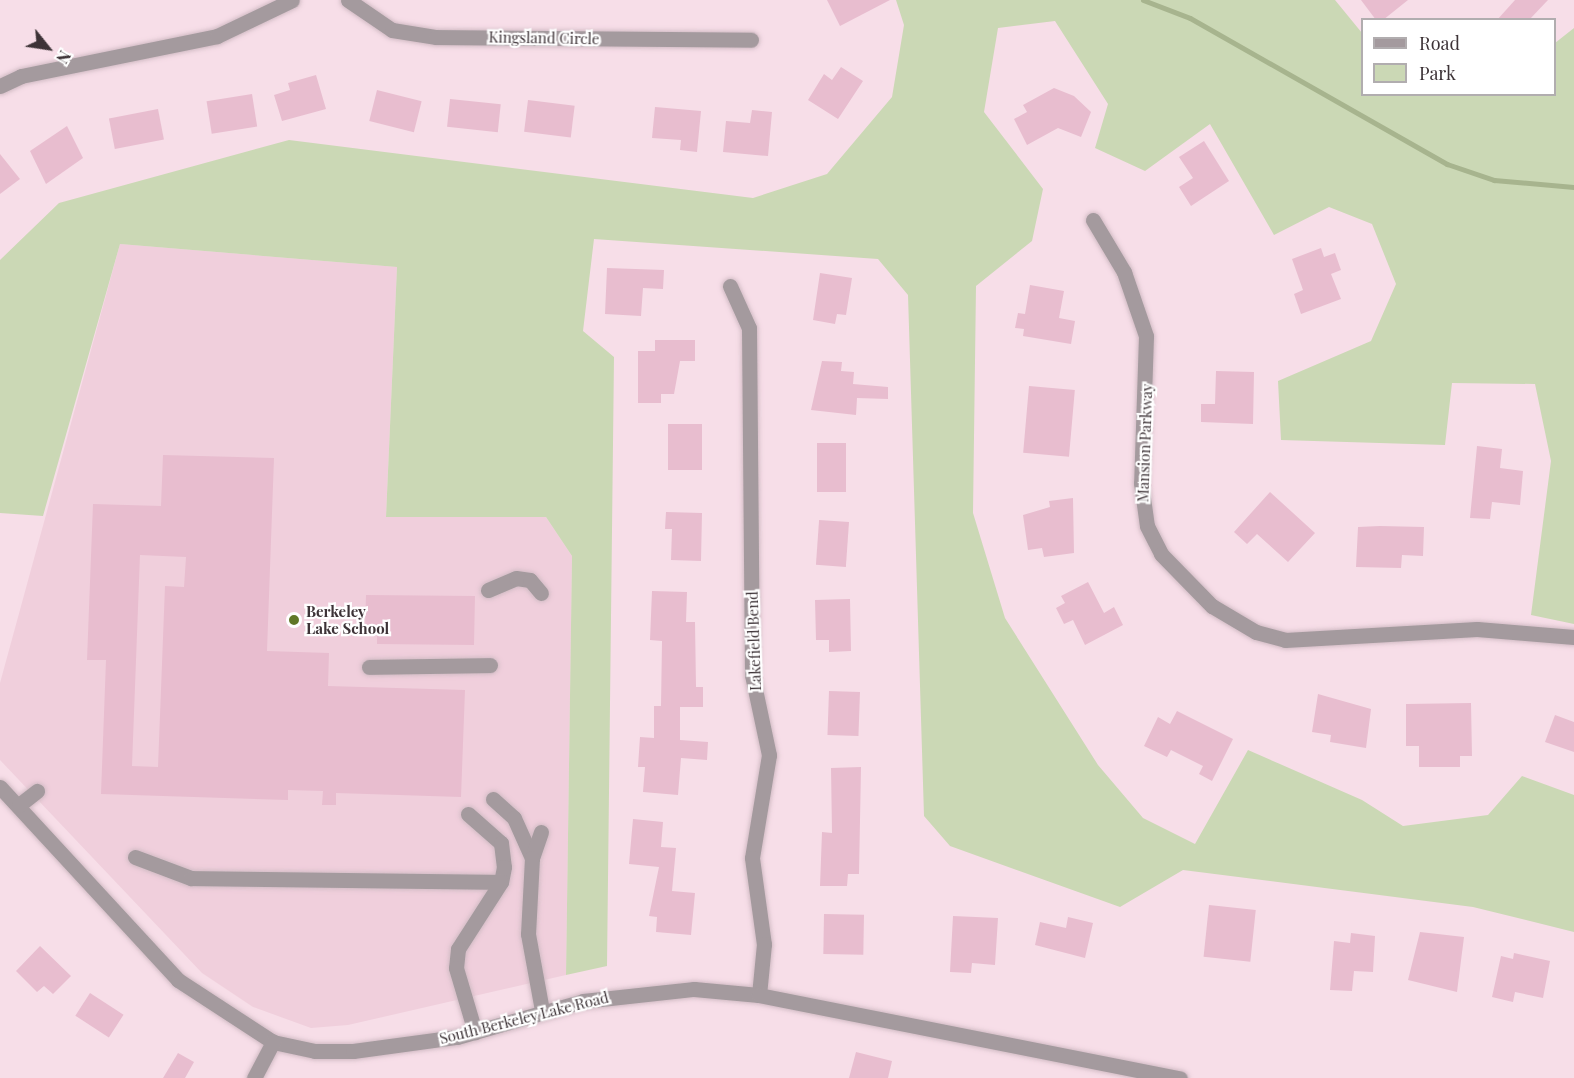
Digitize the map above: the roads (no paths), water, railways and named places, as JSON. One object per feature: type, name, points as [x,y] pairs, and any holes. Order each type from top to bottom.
[{"type":"street","points":[[0,86],[21,76],[218,36],[292,0]]},
{"type":"street","name":"Kingsland Circle","points":[[348,0],[392,30],[436,37],[751,40]]},
{"type":"street","name":"Mansion Parkway","points":[[1092,220],[1124,272],[1146,336],[1141,483],[1147,526],[1161,554],[1212,606],[1256,632],[1286,640],[1477,629],[1574,637]]},
{"type":"street","name":"Lakefield Bend","points":[[730,286],[749,328],[752,675],[769,755],[752,858],[764,944],[759,995]]},
{"type":"street","points":[[488,590],[516,578],[530,580],[541,592]]},
{"type":"street","points":[[369,667],[490,665]]},
{"type":"street","name":"South Berkeley Lake Road","points":[[0,787],[178,980],[273,1042],[352,1052],[475,1032],[542,1010],[641,991],[694,989],[759,995],[1180,1078]]},
{"type":"street","points":[[19,806],[37,791]]},
{"type":"street","points":[[494,799],[514,818],[532,858]]},
{"type":"street","points":[[468,814],[501,843],[501,882],[458,949],[456,968],[475,1032]]},
{"type":"street","points":[[541,832],[532,858],[528,934],[542,1010]]},
{"type":"street","points":[[135,857],[191,878],[501,882]]},
{"type":"street","points":[[254,1078],[273,1042]]},
{"type":"waterway","points":[[1143,0],[1190,18],[1447,164],[1494,180],[1574,187]]},
{"type":"place","name":"Berkeley Lake School","points":[[294,620]]}]
